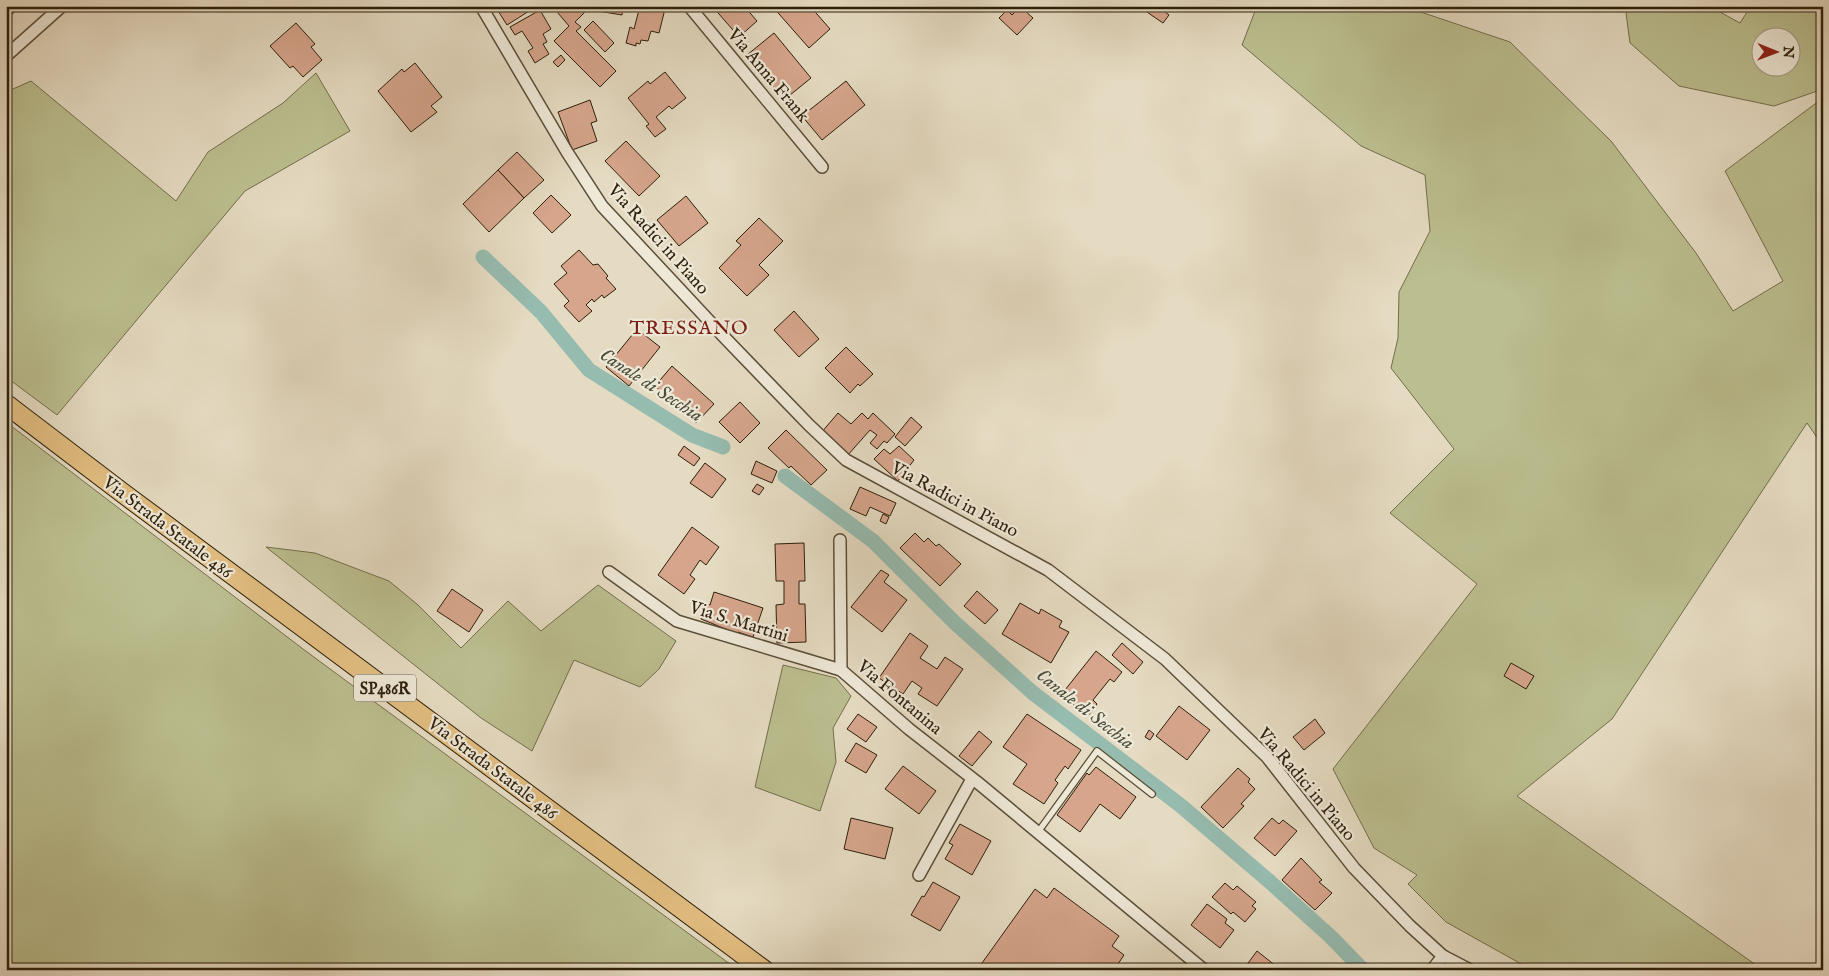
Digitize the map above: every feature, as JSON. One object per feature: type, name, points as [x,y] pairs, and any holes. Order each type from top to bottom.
[{"type":"main road","name":"Via Strada Statale 486","points":[[6,404],[124,494],[764,970]]},
{"type":"street","points":[[6,56],[62,6]]},
{"type":"street","name":"Via Radici in Piano","points":[[480,6],[566,152],[602,206],[809,425],[846,460],[1048,570],[1164,659],[1267,756],[1354,868],[1410,926],[1443,956],[1470,970]]},
{"type":"street","name":"Via Anna Frank","points":[[689,6],[822,167]]},
{"type":"street","name":"Via Fontanina","points":[[840,540],[841,670],[909,729],[1038,832],[1204,970]]},
{"type":"street","name":"Via S. Martini","points":[[609,572],[677,620],[841,670]]},
{"type":"street","points":[[919,874],[972,779]]},
{"type":"street","points":[[1432,970],[1443,956]]},
{"type":"lane","points":[[1038,832],[1097,751],[1152,794]]},
{"type":"green space","points":[[1257,6],[1403,6],[1510,42],[1611,141],[1696,253],[1733,311],[1783,281],[1725,171],[1823,98],[1823,446],[1807,423],[1612,719],[1517,796],[1763,970],[1532,970],[1446,922],[1408,884],[1417,875],[1374,848],[1333,769],[1477,584],[1390,513],[1454,449],[1391,368],[1398,338],[1399,292],[1430,231],[1425,175],[1361,146],[1242,45]]},
{"type":"green space","points":[[1632,6],[1709,6],[1740,23],[1751,6],[1823,6],[1823,89],[1774,106],[1679,86],[1630,43],[1626,13]]},
{"type":"green space","points":[[316,73],[350,131],[245,191],[57,415],[6,377],[6,92],[31,81],[176,201],[208,152],[283,103]]},
{"type":"green space","points":[[6,422],[303,649],[738,970],[6,970]]},
{"type":"green space","points":[[266,547],[315,553],[389,581],[418,605],[461,648],[508,601],[541,631],[598,585],[676,641],[659,669],[640,687],[574,660],[532,751],[481,718]]},
{"type":"green space","points":[[783,665],[836,678],[851,696],[833,728],[836,762],[820,811],[755,787]]},
{"type":"building","points":[[6,6],[21,6],[6,20]]},
{"type":"building","points":[[495,6],[537,6],[507,25]]},
{"type":"building","points":[[552,6],[587,6],[589,8],[575,22],[581,27],[576,31],[616,71],[600,87],[554,41],[569,26]]},
{"type":"building","points":[[598,6],[623,6],[622,15],[598,11]]},
{"type":"building","points":[[640,6],[660,6],[664,13],[659,33],[651,31],[648,41],[641,40],[640,44],[636,43],[636,46],[626,43],[630,27],[634,29]]},
{"type":"building","points":[[712,6],[744,6],[757,21],[739,37]]},
{"type":"building","points":[[772,6],[810,6],[830,29],[809,48]]},
{"type":"building","points":[[1003,6],[1025,6],[1022,10],[1019,8],[1012,15]]},
{"type":"building","points":[[1138,6],[1162,6],[1160,8],[1169,15],[1163,23]]},
{"type":"building","points":[[1019,8],[1023,9],[1033,18],[1017,35],[999,18],[1007,10],[1012,15]]},
{"type":"building","points":[[540,10],[551,29],[543,34],[547,42],[543,44],[549,54],[535,63],[528,51],[533,48],[522,31],[515,35],[510,27]]},
{"type":"building","points":[[593,21],[614,43],[605,52],[584,30]]},
{"type":"building","points":[[296,23],[315,44],[311,47],[322,60],[303,77],[293,66],[290,68],[270,46]]},
{"type":"building","points":[[774,33],[811,78],[784,100],[747,55]]},
{"type":"building","points":[[561,55],[565,60],[558,67],[553,62]]},
{"type":"building","points":[[415,63],[442,97],[431,106],[437,112],[411,132],[378,91],[402,69],[404,72]]},
{"type":"building","points":[[665,72],[686,98],[672,109],[669,106],[656,117],[666,129],[655,137],[646,126],[649,124],[628,98],[648,81],[650,84]]},
{"type":"building","points":[[846,81],[865,105],[822,140],[802,116]]},
{"type":"building","points":[[590,100],[597,121],[591,123],[597,141],[572,150],[558,112]]},
{"type":"building","points":[[626,141],[660,176],[639,196],[605,161]]},
{"type":"building","points":[[517,152],[544,180],[524,198],[498,170]]},
{"type":"building","points":[[498,170],[524,198],[489,232],[463,204]]},
{"type":"building","points":[[551,195],[571,215],[552,233],[533,213]]},
{"type":"building","points":[[686,196],[708,223],[679,246],[657,220]]},
{"type":"building","points":[[759,218],[783,241],[759,265],[769,275],[747,296],[719,268],[741,245],[736,241]]},
{"type":"building","points":[[579,250],[593,265],[598,264],[608,276],[606,278],[616,289],[604,298],[602,295],[594,302],[592,299],[586,305],[592,311],[579,322],[564,306],[569,301],[554,284],[567,273],[561,266]]},
{"type":"building","points":[[794,311],[819,339],[799,357],[774,330]]},
{"type":"building","points":[[637,329],[660,347],[629,386],[606,367]]},
{"type":"building","points":[[846,347],[873,374],[860,386],[858,384],[850,393],[825,368]]},
{"type":"building","points":[[672,366],[714,404],[696,423],[655,386]]},
{"type":"building","points":[[740,402],[760,423],[740,443],[719,422]]},
{"type":"building","points":[[838,413],[851,424],[862,413],[868,419],[873,413],[895,434],[887,443],[884,441],[877,449],[870,443],[877,435],[870,430],[847,456],[821,433]]},
{"type":"building","points":[[911,417],[922,427],[905,446],[895,437]]},
{"type":"building","points":[[786,430],[827,470],[811,485],[768,448]]},
{"type":"building","points":[[684,446],[700,458],[694,466],[678,455]]},
{"type":"building","points":[[899,446],[914,460],[898,481],[874,459],[884,449],[890,454]]},
{"type":"building","points":[[756,461],[777,471],[772,483],[751,474]]},
{"type":"building","points":[[705,463],[726,479],[712,498],[690,483]]},
{"type":"building","points":[[757,484],[764,488],[759,495],[752,491]]},
{"type":"building","points":[[860,487],[896,503],[890,516],[870,507],[866,516],[850,509]]},
{"type":"building","points":[[883,514],[889,517],[886,524],[880,521]]},
{"type":"building","points":[[692,527],[719,547],[706,565],[700,560],[690,575],[695,579],[684,594],[658,575]]},
{"type":"building","points":[[915,533],[924,542],[928,538],[936,546],[939,544],[961,564],[940,586],[900,548]]},
{"type":"building","points":[[804,543],[805,581],[799,581],[799,604],[805,604],[806,642],[777,643],[776,605],[784,604],[784,581],[776,581],[775,544]]},
{"type":"building","points":[[881,570],[889,575],[884,582],[907,600],[882,632],[851,607]]},
{"type":"building","points":[[452,589],[483,610],[469,632],[437,611]]},
{"type":"building","points":[[977,591],[998,610],[985,624],[964,606]]},
{"type":"building","points":[[714,592],[763,608],[753,637],[738,632],[738,634],[701,619],[706,604],[710,605]]},
{"type":"building","points":[[1020,603],[1039,614],[1041,609],[1062,621],[1059,627],[1069,632],[1051,663],[1002,634]]},
{"type":"building","points":[[910,633],[928,646],[920,658],[937,669],[945,657],[963,669],[937,706],[918,694],[922,688],[912,681],[903,694],[879,678]]},
{"type":"building","points":[[1122,643],[1143,662],[1133,674],[1112,655]]},
{"type":"building","points":[[1096,651],[1122,672],[1114,682],[1110,679],[1093,700],[1097,704],[1088,716],[1061,695]]},
{"type":"building","points":[[1511,663],[1534,676],[1526,689],[1504,676]]},
{"type":"building","points":[[1179,706],[1210,730],[1187,760],[1156,736]]},
{"type":"building","points":[[858,714],[877,727],[866,742],[847,729]]},
{"type":"building","points":[[1027,714],[1081,750],[1068,769],[1065,766],[1055,780],[1058,783],[1044,804],[1013,784],[1027,764],[1003,747]]},
{"type":"building","points":[[1315,719],[1325,733],[1304,750],[1293,737]]},
{"type":"building","points":[[1149,730],[1154,734],[1150,740],[1145,737]]},
{"type":"building","points":[[979,731],[992,742],[972,766],[959,756]]},
{"type":"building","points":[[856,743],[877,755],[866,773],[845,761]]},
{"type":"building","points":[[903,766],[936,791],[919,814],[885,789]]},
{"type":"building","points":[[1096,767],[1136,797],[1120,819],[1100,804],[1080,832],[1057,815],[1087,773],[1089,775]]},
{"type":"building","points":[[1238,768],[1250,779],[1248,782],[1255,789],[1241,804],[1244,806],[1223,828],[1201,807]]},
{"type":"building","points":[[851,818],[893,828],[885,859],[844,849]]},
{"type":"building","points":[[1272,818],[1279,824],[1283,820],[1297,831],[1275,856],[1254,838]]},
{"type":"building","points":[[960,824],[991,841],[972,875],[945,859],[953,845],[949,843]]},
{"type":"building","points":[[1301,858],[1322,880],[1319,882],[1332,893],[1315,910],[1282,880]]},
{"type":"building","points":[[933,882],[960,897],[940,931],[911,915]]},
{"type":"building","points":[[1225,883],[1233,890],[1237,886],[1256,902],[1252,906],[1256,909],[1245,922],[1233,912],[1231,914],[1212,897]]},
{"type":"building","points":[[1054,888],[1119,936],[1112,946],[1124,955],[1114,970],[977,970],[1035,889],[1047,898]]},
{"type":"building","points":[[1207,904],[1227,919],[1225,923],[1234,930],[1220,948],[1191,925]]},
{"type":"building","points":[[1257,951],[1281,970],[1243,970]]},
{"type":"waterway","name":"Canale di Secchia","points":[[483,257],[541,312],[589,370],[692,435],[723,447]]},
{"type":"waterway","name":"Canale di Secchia","points":[[785,476],[873,541],[954,622],[1033,693],[1180,805],[1269,881],[1331,937],[1363,970]]},
{"type":"district","name":"TRESSANO","points":[[689,327]]}]
